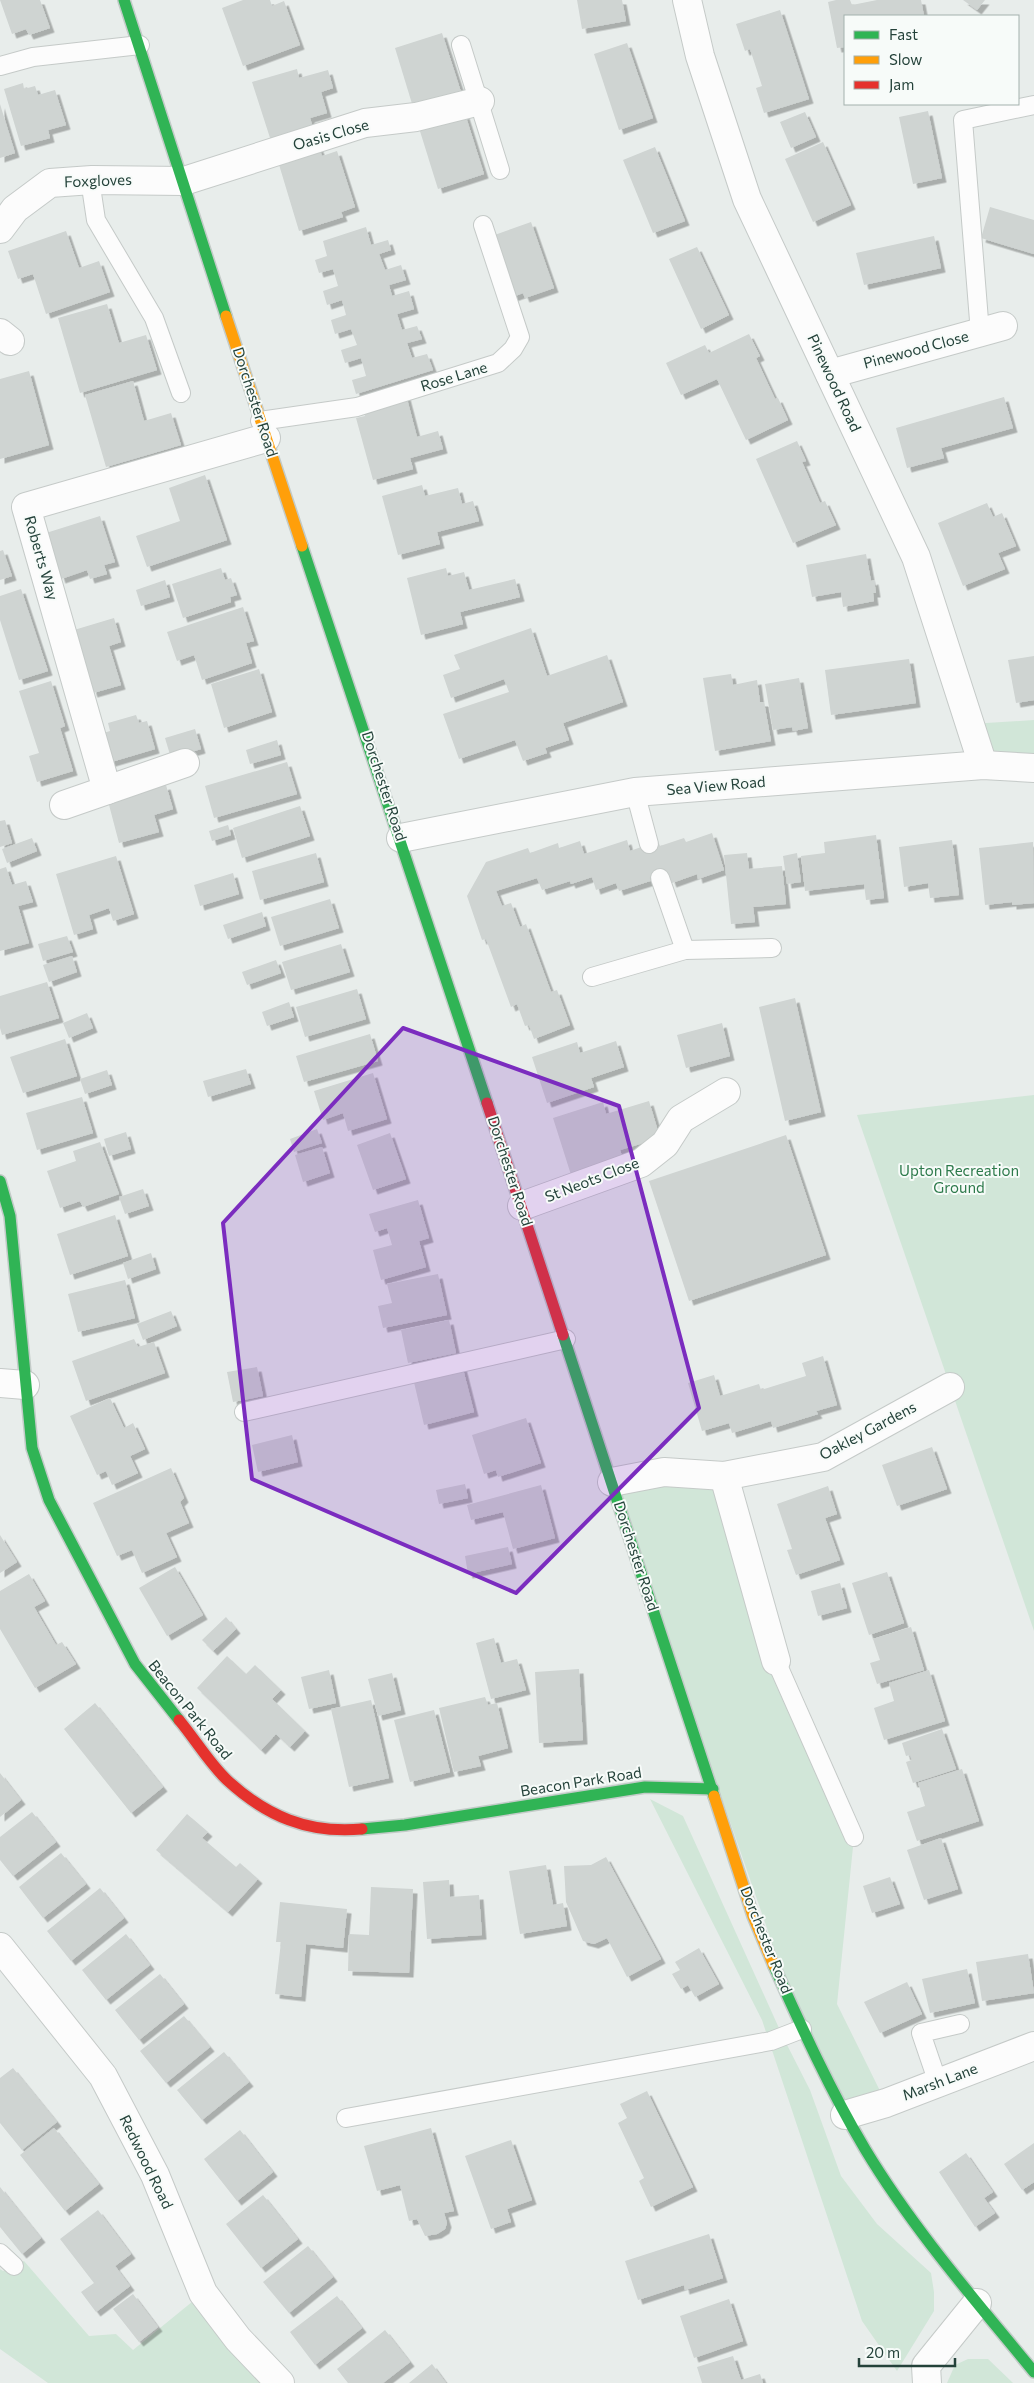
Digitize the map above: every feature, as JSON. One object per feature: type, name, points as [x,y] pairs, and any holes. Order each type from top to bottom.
[{"type":"main road","name":"Dorchester Road","points":[[124,0],[263,430],[401,838],[566,1339],[753,1916],[802,2029],[845,2115],[915,2224],[977,2304],[1034,2372]]},
{"type":"main road","name":"Beacon Park Road","points":[[0,1180],[10,1216],[13,1384],[48,1500],[135,1664],[226,1779],[268,1812],[307,1827],[352,1830],[405,1825],[646,1787],[713,1788]]},
{"type":"street","name":"Pinewood Road","points":[[687,0],[700,56],[747,199],[916,557],[983,765]]},
{"type":"street","name":"Oasis Close","points":[[184,181],[365,123],[416,117],[480,101]]},
{"type":"street","name":"Foxgloves","points":[[0,228],[15,209],[50,183],[90,180],[184,181]]},
{"type":"street","name":"Pinewood Close","points":[[830,374],[991,330]]},
{"type":"street","name":"Roberts Way","points":[[107,790],[26,508],[263,430]]},
{"type":"street","points":[[64,805],[185,763]]},
{"type":"street","name":"Sea View Road","points":[[401,838],[635,792],[983,765],[1034,768]]},
{"type":"street","name":"St Neots Close","points":[[522,1206],[642,1163],[665,1144],[681,1119],[726,1092]]},
{"type":"street","name":"Oakley Gardens","points":[[612,1482],[664,1472],[724,1476],[823,1457],[950,1387]]},
{"type":"street","points":[[724,1476],[776,1661]]},
{"type":"street","name":"Redwood Road","points":[[0,1946],[103,2076],[155,2175],[204,2292],[238,2339],[280,2383]]},
{"type":"street","name":"Marsh Lane","points":[[845,2115],[938,2083],[1034,2046]]},
{"type":"street","points":[[927,2383],[926,2366],[977,2304]]},
{"type":"lane","points":[[0,66],[33,57],[140,45]]},
{"type":"lane","points":[[462,45],[500,170]]},
{"type":"lane","points":[[991,330],[962,120],[1034,105]]},
{"type":"lane","points":[[90,180],[96,220],[154,318],[181,393]]},
{"type":"lane","name":"Rose Lane","points":[[263,430],[357,406],[498,363],[513,349],[520,336],[483,225]]},
{"type":"lane","points":[[635,792],[649,844]]},
{"type":"lane","points":[[660,878],[685,950]]},
{"type":"lane","points":[[592,977],[685,950],[772,948]]},
{"type":"lane","points":[[244,1412],[566,1339]]},
{"type":"lane","points":[[776,1661],[854,1837]]},
{"type":"lane","points":[[938,2083],[921,2033],[960,2024]]},
{"type":"lane","points":[[346,2118],[771,2041],[802,2029]]},
{"type":"lane","points":[[0,2253],[14,2266]]},
{"type":"highlighted area","points":[[403,1028],[619,1106],[699,1408],[516,1593],[252,1479],[223,1223]]},
{"type":"green space","points":[[1034,720],[1034,768],[983,765],[970,724]]},
{"type":"green space","name":"Upton Recreation Ground","points":[[1034,1095],[1034,1631],[857,1115]]},
{"type":"green space","points":[[724,1476],[776,1661],[854,1837],[837,2004],[886,2103],[845,2115],[802,2029],[612,1482]]},
{"type":"green space","points":[[650,1799],[683,1816],[783,2037],[810,2090],[841,2176],[877,2224],[931,2273],[934,2311],[897,2371],[862,2321],[762,2020]]},
{"type":"green space","points":[[24,2261],[89,2336],[116,2334],[133,2350],[203,2293],[280,2383],[48,2383],[0,2349],[0,2269],[3,2271]]},
{"type":"green space","points":[[968,2359],[988,2359],[1013,2383],[947,2383],[955,2365]]},
{"type":"building","points":[[0,0],[40,0],[50,28],[29,35],[26,29],[12,34]]},
{"type":"building","points":[[243,0],[270,0],[272,6],[284,1],[300,45],[243,66],[222,8]]},
{"type":"building","points":[[577,0],[622,0],[626,21],[582,29]]},
{"type":"building","points":[[850,0],[852,5],[877,0],[921,0],[924,15],[844,15],[844,47],[837,48],[828,2]]},
{"type":"building","points":[[963,0],[985,0],[977,10]]},
{"type":"building","points":[[780,10],[809,99],[764,113],[756,88],[762,86],[750,49],[745,51],[736,24]]},
{"type":"building","points":[[442,33],[461,92],[413,107],[395,48]]},
{"type":"building","points":[[627,43],[653,118],[619,130],[594,54]]},
{"type":"building","points":[[297,69],[299,78],[328,70],[333,88],[321,92],[327,113],[310,118],[313,128],[271,141],[252,82]]},
{"type":"building","points":[[23,83],[24,89],[35,86],[38,95],[55,90],[66,125],[48,130],[50,138],[21,146],[4,89]]},
{"type":"building","points":[[0,104],[15,153],[0,158]]},
{"type":"building","points":[[928,111],[942,178],[913,184],[899,117]]},
{"type":"building","points":[[805,112],[816,137],[791,148],[780,122]]},
{"type":"building","points":[[465,114],[484,174],[438,189],[419,128]]},
{"type":"building","points":[[823,142],[851,205],[813,222],[785,159]]},
{"type":"building","points":[[318,145],[322,156],[337,151],[355,207],[341,212],[343,217],[299,231],[277,158]]},
{"type":"building","points":[[655,147],[685,221],[653,233],[623,160]]},
{"type":"building","points":[[990,207],[1034,220],[1034,254],[981,238]]},
{"type":"building","points":[[531,222],[554,288],[525,298],[523,293],[510,298],[489,237]]},
{"type":"building","points":[[366,227],[371,245],[388,240],[391,250],[379,254],[385,270],[401,265],[406,280],[389,285],[392,296],[409,291],[414,309],[397,314],[402,330],[417,326],[422,339],[407,343],[412,358],[427,354],[433,370],[356,394],[352,380],[366,376],[361,358],[345,363],[341,350],[357,345],[351,329],[335,334],[331,320],[346,315],[342,300],[327,305],[323,291],[338,286],[333,269],[319,273],[315,260],[327,256],[323,241]]},
{"type":"building","points":[[66,231],[79,268],[99,261],[110,292],[46,314],[33,274],[18,279],[8,251]]},
{"type":"building","points":[[934,236],[941,268],[864,285],[856,253]]},
{"type":"building","points":[[697,247],[729,315],[701,329],[669,259]]},
{"type":"building","points":[[107,304],[119,343],[146,335],[157,370],[80,393],[58,318]]},
{"type":"building","points":[[749,334],[760,356],[756,358],[775,399],[778,398],[788,420],[746,440],[717,379],[681,395],[666,363],[705,345],[709,353]]},
{"type":"building","points":[[29,371],[49,445],[0,459],[0,379]]},
{"type":"building","points":[[133,381],[144,421],[171,413],[181,445],[106,467],[85,395]]},
{"type":"building","points":[[406,395],[417,437],[438,431],[443,449],[410,458],[413,469],[373,480],[356,418],[365,416],[362,406]]},
{"type":"building","points":[[1004,397],[1013,428],[941,448],[944,458],[907,468],[896,428]]},
{"type":"building","points":[[797,441],[806,461],[802,462],[820,503],[825,501],[836,525],[793,543],[756,459]]},
{"type":"building","points":[[205,475],[227,540],[147,567],[136,536],[180,521],[169,488]]},
{"type":"building","points":[[422,485],[425,496],[458,488],[462,504],[473,501],[479,521],[437,532],[440,544],[398,555],[382,496]]},
{"type":"building","points":[[987,503],[993,517],[1002,513],[1016,546],[998,553],[1005,569],[963,586],[938,523]]},
{"type":"building","points":[[100,516],[115,562],[104,565],[107,574],[90,579],[87,570],[61,579],[46,533]]},
{"type":"building","points":[[3,550],[12,576],[0,580],[0,551]]},
{"type":"building","points":[[866,554],[871,581],[874,580],[876,593],[873,593],[874,601],[843,607],[841,592],[812,597],[806,565]]},
{"type":"building","points":[[221,568],[225,580],[231,578],[237,595],[230,597],[231,602],[183,618],[172,584]]},
{"type":"building","points":[[446,568],[448,576],[464,572],[469,590],[515,579],[520,597],[460,612],[463,624],[421,635],[407,578]]},
{"type":"building","points":[[165,580],[170,597],[141,606],[136,590]]},
{"type":"building","points":[[21,589],[48,671],[19,680],[0,620],[0,596]]},
{"type":"building","points":[[243,607],[254,641],[246,643],[252,663],[202,680],[194,655],[177,661],[167,632]]},
{"type":"building","points":[[114,618],[121,642],[109,646],[121,685],[93,693],[74,630]]},
{"type":"building","points":[[531,628],[547,676],[607,655],[623,702],[563,723],[569,740],[545,748],[547,753],[523,761],[515,740],[459,759],[443,714],[509,692],[504,679],[451,698],[443,675],[460,669],[454,655]]},
{"type":"building","points":[[1034,656],[1034,700],[1016,703],[1008,660]]},
{"type":"building","points":[[909,659],[916,703],[831,715],[825,670]]},
{"type":"building","points":[[259,669],[272,712],[224,728],[211,684]]},
{"type":"building","points":[[731,674],[733,685],[757,680],[760,702],[764,702],[771,741],[715,751],[703,678]]},
{"type":"building","points":[[799,678],[808,728],[793,731],[792,727],[773,730],[765,684]]},
{"type":"building","points":[[51,681],[65,726],[60,728],[73,771],[37,782],[29,756],[39,753],[19,691]]},
{"type":"building","points":[[136,715],[139,723],[147,721],[155,749],[108,763],[100,734],[110,731],[108,723]]},
{"type":"building","points":[[195,729],[201,749],[171,758],[165,738]]},
{"type":"building","points":[[277,740],[281,755],[250,764],[246,750]]},
{"type":"building","points":[[287,762],[297,794],[214,818],[205,786]]},
{"type":"building","points":[[166,785],[173,809],[154,815],[159,832],[119,843],[108,801]]},
{"type":"building","points":[[300,806],[310,836],[242,858],[233,828]]},
{"type":"building","points":[[5,820],[12,843],[0,847],[0,821]]},
{"type":"building","points":[[228,825],[231,835],[212,841],[209,831]]},
{"type":"building","points":[[712,833],[724,870],[698,879],[697,874],[672,883],[669,875],[619,891],[616,883],[596,890],[592,877],[571,884],[570,881],[542,890],[537,878],[496,891],[502,906],[511,903],[520,927],[526,924],[551,992],[557,990],[570,1025],[534,1039],[529,1025],[525,1026],[517,1004],[511,1007],[486,939],[482,940],[467,896],[486,862],[528,848],[530,853],[558,843],[559,848],[580,841],[584,854],[627,840],[630,851],[658,841],[660,846],[684,838],[686,842]]},
{"type":"building","points":[[876,835],[884,898],[866,900],[864,884],[805,891],[801,856],[825,853],[824,842]]},
{"type":"building","points":[[32,838],[37,851],[7,863],[2,849]]},
{"type":"building","points":[[952,840],[959,895],[930,898],[928,883],[904,887],[899,847]]},
{"type":"building","points":[[1033,842],[1034,903],[1012,905],[1012,902],[985,905],[979,848]]},
{"type":"building","points":[[316,853],[324,882],[260,900],[252,871]]},
{"type":"building","points":[[747,853],[749,869],[782,866],[786,904],[753,907],[755,922],[731,924],[724,855]]},
{"type":"building","points":[[797,853],[801,882],[787,884],[783,856]]},
{"type":"building","points":[[116,856],[134,914],[113,921],[109,908],[89,915],[93,929],[74,935],[56,874]]},
{"type":"building","points":[[6,867],[12,885],[26,881],[33,902],[18,906],[29,943],[0,951],[0,869]]},
{"type":"building","points":[[233,873],[239,894],[200,906],[194,885]]},
{"type":"building","points":[[330,899],[339,928],[280,946],[271,917]]},
{"type":"building","points":[[262,912],[266,926],[228,939],[223,925]]},
{"type":"building","points":[[67,936],[73,952],[43,961],[38,944]]},
{"type":"building","points":[[341,944],[350,972],[291,990],[282,962]]},
{"type":"building","points":[[72,956],[77,972],[49,982],[43,965]]},
{"type":"building","points":[[276,960],[281,973],[247,985],[242,972]]},
{"type":"building","points":[[47,982],[59,1018],[2,1035],[0,1028],[0,996]]},
{"type":"building","points":[[357,989],[366,1019],[305,1037],[296,1007]]},
{"type":"building","points":[[795,998],[821,1112],[785,1121],[759,1007]]},
{"type":"building","points":[[289,1002],[294,1017],[267,1026],[262,1012]]},
{"type":"building","points":[[87,1013],[93,1028],[69,1038],[63,1023]]},
{"type":"building","points":[[722,1023],[730,1056],[686,1068],[677,1035]]},
{"type":"building","points":[[370,1034],[378,1061],[304,1082],[296,1056]]},
{"type":"building","points":[[65,1039],[77,1076],[23,1093],[10,1057]]},
{"type":"building","points":[[616,1041],[624,1067],[591,1078],[594,1087],[547,1103],[532,1057],[577,1042],[580,1053]]},
{"type":"building","points":[[246,1069],[251,1084],[208,1097],[203,1081]]},
{"type":"building","points":[[107,1070],[112,1085],[85,1094],[80,1079]]},
{"type":"building","points":[[373,1073],[387,1119],[348,1131],[343,1113],[323,1120],[314,1091]]},
{"type":"building","points":[[82,1097],[93,1133],[37,1150],[26,1113]]},
{"type":"building","points":[[649,1101],[660,1138],[620,1150],[624,1162],[572,1178],[553,1118],[603,1102],[606,1114]]},
{"type":"building","points":[[317,1129],[322,1143],[294,1152],[290,1139]]},
{"type":"building","points":[[126,1132],[131,1149],[109,1156],[104,1139]]},
{"type":"building","points":[[390,1133],[406,1179],[373,1190],[357,1145]]},
{"type":"building","points":[[786,1135],[826,1255],[689,1301],[649,1181]]},
{"type":"building","points":[[100,1142],[119,1194],[83,1207],[80,1201],[60,1208],[47,1171],[76,1161],[73,1151]]},
{"type":"building","points":[[322,1147],[330,1173],[303,1182],[295,1155]]},
{"type":"building","points":[[143,1189],[149,1206],[125,1214],[119,1197]]},
{"type":"building","points":[[418,1200],[429,1238],[419,1241],[426,1267],[381,1280],[373,1250],[392,1245],[387,1228],[375,1232],[369,1214]]},
{"type":"building","points":[[115,1215],[128,1256],[70,1275],[57,1234]]},
{"type":"building","points":[[151,1253],[156,1269],[128,1279],[123,1263]]},
{"type":"building","points":[[438,1274],[447,1315],[383,1328],[378,1306],[392,1303],[387,1284]]},
{"type":"building","points":[[125,1280],[135,1318],[78,1332],[68,1294]]},
{"type":"building","points":[[171,1311],[177,1326],[143,1340],[137,1324]]},
{"type":"building","points":[[449,1320],[456,1353],[408,1363],[401,1330]]},
{"type":"building","points":[[134,1339],[138,1347],[154,1342],[165,1373],[86,1401],[72,1361]]},
{"type":"building","points":[[823,1356],[837,1405],[816,1411],[818,1414],[773,1428],[771,1421],[732,1433],[729,1423],[702,1431],[688,1383],[714,1375],[720,1396],[759,1384],[761,1390],[806,1376],[802,1363]]},
{"type":"building","points":[[462,1365],[474,1412],[424,1425],[413,1378]]},
{"type":"building","points":[[257,1367],[263,1396],[233,1402],[227,1372]]},
{"type":"building","points":[[110,1398],[124,1428],[133,1423],[145,1449],[130,1456],[138,1473],[112,1485],[106,1471],[97,1475],[70,1416]]},
{"type":"building","points":[[526,1418],[541,1463],[498,1477],[496,1470],[484,1474],[472,1435]]},
{"type":"building","points":[[292,1435],[298,1462],[258,1472],[252,1445]]},
{"type":"building","points":[[932,1447],[947,1489],[897,1506],[882,1465]]},
{"type":"building","points":[[171,1468],[184,1498],[180,1502],[189,1523],[166,1533],[177,1557],[142,1573],[132,1550],[117,1556],[93,1503]]},
{"type":"building","points":[[465,1484],[468,1498],[439,1504],[436,1490]]},
{"type":"building","points":[[541,1485],[555,1538],[513,1549],[503,1512],[471,1520],[467,1505]]},
{"type":"building","points":[[828,1486],[837,1514],[825,1518],[840,1560],[796,1575],[787,1550],[792,1549],[777,1504]]},
{"type":"building","points":[[0,1535],[17,1562],[0,1573]]},
{"type":"building","points":[[508,1547],[512,1564],[468,1574],[465,1556]]},
{"type":"building","points":[[175,1567],[203,1615],[167,1636],[139,1588]]},
{"type":"building","points":[[887,1572],[904,1623],[869,1635],[852,1583]]},
{"type":"building","points":[[29,1574],[45,1601],[34,1607],[56,1645],[62,1642],[76,1664],[35,1688],[0,1629],[0,1591]]},
{"type":"building","points":[[840,1583],[847,1608],[818,1616],[811,1591]]},
{"type":"building","points":[[226,1617],[236,1629],[213,1651],[202,1640]]},
{"type":"building","points":[[911,1627],[924,1670],[877,1684],[870,1663],[880,1660],[873,1639]]},
{"type":"building","points":[[494,1638],[501,1663],[517,1659],[526,1690],[491,1699],[476,1643]]},
{"type":"building","points":[[227,1656],[246,1674],[255,1665],[281,1690],[272,1699],[305,1731],[290,1747],[276,1734],[261,1750],[197,1688]]},
{"type":"building","points":[[579,1669],[583,1740],[539,1743],[535,1672]]},
{"type":"building","points":[[329,1670],[336,1703],[309,1709],[301,1677]]},
{"type":"building","points":[[929,1670],[945,1721],[884,1740],[874,1708],[894,1701],[889,1683]]},
{"type":"building","points":[[392,1673],[401,1710],[378,1716],[368,1679]]},
{"type":"building","points":[[485,1697],[488,1705],[497,1703],[508,1748],[478,1756],[481,1766],[454,1772],[439,1708]]},
{"type":"building","points":[[371,1700],[389,1778],[349,1787],[331,1709]]},
{"type":"building","points":[[95,1703],[163,1787],[131,1813],[64,1729]]},
{"type":"building","points":[[434,1710],[450,1772],[410,1782],[394,1720]]},
{"type":"building","points":[[942,1729],[956,1769],[913,1783],[906,1762],[912,1760],[910,1755],[906,1756],[902,1743]]},
{"type":"building","points":[[962,1769],[979,1821],[917,1841],[907,1812],[925,1806],[918,1783]]},
{"type":"building","points":[[0,1773],[21,1800],[0,1817]]},
{"type":"building","points":[[32,1812],[56,1842],[13,1876],[0,1860],[0,1837]]},
{"type":"building","points":[[187,1814],[208,1832],[202,1838],[236,1867],[240,1863],[258,1879],[228,1912],[156,1850]]},
{"type":"building","points":[[941,1838],[958,1889],[924,1900],[907,1850]]},
{"type":"building","points":[[61,1853],[86,1884],[43,1918],[19,1887]]},
{"type":"building","points":[[606,1857],[661,1959],[627,1977],[607,1938],[594,1944],[583,1941],[566,1902],[564,1866],[591,1865]]},
{"type":"building","points":[[546,1865],[553,1905],[563,1903],[567,1926],[520,1934],[509,1871]]},
{"type":"building","points":[[890,1877],[900,1904],[872,1913],[863,1886]]},
{"type":"building","points":[[449,1880],[450,1897],[479,1895],[482,1935],[427,1939],[423,1882]]},
{"type":"building","points":[[371,1887],[413,1889],[409,1973],[348,1971],[349,1934],[369,1935]]},
{"type":"building","points":[[100,1888],[124,1918],[71,1961],[47,1931]]},
{"type":"building","points":[[280,1902],[347,1909],[343,1948],[306,1944],[301,1997],[275,1994],[281,1942],[276,1942]]},
{"type":"building","points":[[126,1934],[150,1965],[106,2000],[82,1970]]},
{"type":"building","points":[[699,1948],[719,1984],[695,1997],[688,1985],[681,1989],[672,1974],[680,1970],[675,1962]]},
{"type":"building","points":[[1028,1954],[1034,1993],[982,2001],[976,1962]]},
{"type":"building","points":[[967,1969],[975,2003],[930,2013],[922,1979]]},
{"type":"building","points":[[160,1974],[184,2004],[139,2040],[115,2010]]},
{"type":"building","points":[[907,1982],[922,2014],[880,2033],[864,2002]]},
{"type":"building","points":[[184,2016],[210,2047],[166,2083],[140,2051]]},
{"type":"building","points":[[224,2052],[249,2082],[202,2120],[177,2090]]},
{"type":"building","points":[[13,2068],[57,2122],[22,2150],[0,2123],[0,2078]]},
{"type":"building","points":[[647,2091],[693,2187],[651,2207],[639,2181],[644,2178],[618,2123],[627,2118],[620,2104]]},
{"type":"building","points":[[54,2128],[99,2184],[65,2211],[20,2155]]},
{"type":"building","points":[[431,2128],[454,2211],[444,2213],[447,2223],[445,2229],[437,2234],[425,2236],[417,2219],[409,2221],[400,2185],[377,2191],[364,2146]]},
{"type":"building","points":[[240,2130],[273,2172],[237,2201],[204,2159]]},
{"type":"building","points":[[511,2140],[532,2200],[507,2209],[511,2222],[491,2229],[465,2156]]},
{"type":"building","points":[[1034,2143],[1034,2182],[1022,2190],[1004,2164]]},
{"type":"building","points":[[966,2153],[993,2192],[984,2198],[995,2213],[975,2227],[939,2172]]},
{"type":"building","points":[[0,2187],[41,2238],[22,2254],[0,2227]]},
{"type":"building","points":[[263,2195],[298,2239],[261,2268],[226,2224]]},
{"type":"building","points":[[98,2210],[131,2254],[115,2266],[130,2286],[96,2312],[81,2292],[94,2283],[60,2239]]},
{"type":"building","points":[[709,2234],[723,2278],[685,2290],[684,2285],[638,2300],[625,2261]]},
{"type":"building","points":[[308,2246],[333,2277],[289,2313],[263,2282]]},
{"type":"building","points":[[133,2294],[158,2327],[139,2342],[113,2309]]},
{"type":"building","points":[[337,2296],[362,2328],[315,2365],[290,2332]]},
{"type":"building","points":[[729,2299],[743,2341],[694,2358],[680,2316]]},
{"type":"building","points":[[385,2330],[410,2362],[383,2383],[348,2383],[337,2369]]},
{"type":"building","points":[[733,2356],[741,2380],[760,2374],[763,2383],[702,2383],[697,2367]]},
{"type":"building","points":[[432,2364],[446,2383],[409,2383]]},
{"type":"traffic: fast","points":[[124,0],[226,316]]},
{"type":"traffic: fast","points":[[302,546],[487,1103]]},
{"type":"traffic: fast","points":[[0,1181],[10,1216],[32,1448],[49,1500],[135,1664],[179,1720]]},
{"type":"traffic: fast","points":[[563,1335],[714,1796]]},
{"type":"traffic: fast","points":[[362,1829],[405,1825],[645,1787],[713,1789]]},
{"type":"traffic: fast","points":[[774,1966],[828,2082],[852,2127],[884,2179],[945,2264],[1034,2372]]},
{"type":"traffic: slow","points":[[226,316],[302,546]]},
{"type":"traffic: slow","points":[[714,1796],[753,1916],[774,1966]]},
{"type":"traffic: jam","points":[[487,1103],[563,1335]]},
{"type":"traffic: jam","points":[[179,1720],[220,1773],[257,1804],[289,1820],[306,1825],[324,1829],[362,1829]]}]
